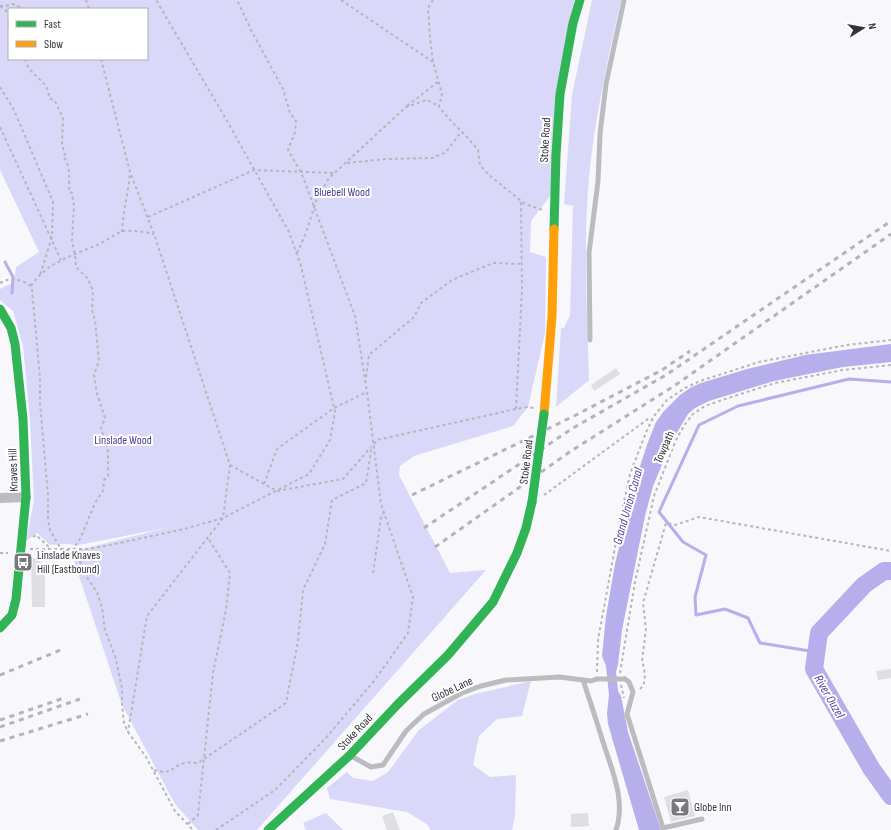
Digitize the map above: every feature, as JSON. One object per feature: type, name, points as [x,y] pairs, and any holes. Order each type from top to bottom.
[{"type":"street","name":"Stoke Road","points":[[268,830],[350,755],[398,704],[448,655],[493,602],[517,553],[526,528],[532,502],[544,412],[552,317],[556,155],[560,94],[573,23],[580,0]]},
{"type":"street","name":"Knaves Hill","points":[[0,309],[10,328],[15,344],[23,419],[26,476],[26,498],[16,599],[12,615],[0,628]]},
{"type":"street","points":[[0,498],[26,498]]},
{"type":"lane","points":[[590,340],[589,254],[598,180],[600,134],[606,84],[624,0]]},
{"type":"lane","name":"Globe Lane","points":[[350,755],[371,767],[383,765],[406,731],[424,714],[462,693],[481,686],[506,680],[530,678],[559,677],[590,681],[596,679]]},
{"type":"lane","points":[[596,679],[623,680],[629,682],[633,692],[627,714],[663,828],[702,820]]},
{"type":"lane","points":[[583,680],[616,780],[619,801],[616,830]]},
{"type":"path","points":[[23,549],[87,549],[184,529],[223,518],[309,474],[330,440],[335,412],[301,266],[289,232],[156,0]]},
{"type":"path","points":[[216,830],[275,790],[325,739],[374,681],[408,634],[413,597],[381,504],[367,392],[355,316],[301,172],[288,150],[295,132],[296,121],[290,113],[283,89],[252,32],[237,0]]},
{"type":"path","points":[[341,0],[433,62]]},
{"type":"path","points":[[433,0],[428,8],[433,62],[442,94],[439,107]]},
{"type":"path","points":[[0,6],[13,4],[22,8]]},
{"type":"path","points":[[25,60],[28,68],[43,82],[49,91],[49,98],[55,101],[63,118],[62,145],[65,154],[63,156],[68,168],[70,192],[72,193],[74,206],[72,241],[76,267],[88,279],[92,291],[92,310],[95,320],[98,361],[94,375],[97,394],[105,418],[102,428],[108,452],[108,476],[104,480],[103,492],[95,503],[80,539],[73,549]]},
{"type":"path","points":[[101,60],[130,172],[154,234],[230,465],[223,518],[147,616],[128,732]]},
{"type":"path","points":[[296,254],[306,233],[314,206],[329,178],[406,107],[439,81]]},
{"type":"path","points":[[0,87],[14,110],[53,202],[52,237],[40,274]]},
{"type":"path","points":[[406,107],[427,100],[439,107],[478,150],[480,165],[498,184],[525,204],[538,208]]},
{"type":"path","points":[[0,126],[52,237],[61,260]]},
{"type":"path","points":[[346,163],[386,159],[433,158],[446,152],[462,132]]},
{"type":"path","points":[[148,217],[254,170],[335,173]]},
{"type":"path","points":[[122,232],[130,172]]},
{"type":"path","points":[[516,409],[522,264],[521,201]]},
{"type":"path","points":[[31,286],[40,274],[56,262],[110,239],[122,232],[134,231],[154,234]]},
{"type":"path","points":[[365,380],[369,355],[414,317],[421,303],[452,280],[493,263],[522,264]]},
{"type":"path","points":[[0,283],[6,280],[21,280],[31,286],[34,297],[40,378],[40,403],[48,495],[48,520],[50,530],[60,549],[72,552],[80,562],[86,576],[97,592],[102,608],[105,630],[115,656],[122,688],[124,723],[128,732],[154,770],[175,811],[194,830]]},
{"type":"path","points":[[596,679],[598,640],[630,474],[652,419],[667,400],[685,388],[714,376],[759,362],[847,345],[891,340]]},
{"type":"path","name":"Towpath","points":[[620,674],[632,596],[654,496],[676,440],[685,424],[693,414],[705,406],[775,383],[842,370],[891,365]]},
{"type":"path","points":[[264,484],[277,449],[334,408],[367,392]]},
{"type":"path","points":[[230,465],[276,491],[343,479],[377,440],[516,409],[528,407],[544,412]]},
{"type":"path","points":[[532,502],[546,494],[648,419],[652,419]]},
{"type":"path","points":[[154,770],[160,772],[170,772],[184,763],[198,763],[286,704],[298,641],[303,590],[325,544],[332,500],[366,483],[373,445]]},
{"type":"path","points":[[373,574],[381,518],[384,512]]},
{"type":"path","points":[[633,692],[638,691],[643,686],[645,679],[642,661],[646,629],[643,604],[666,523],[675,525],[699,517],[891,551]]},
{"type":"path","points":[[31,540],[36,535],[50,548]]},
{"type":"path","points":[[188,824],[198,815],[213,673],[226,610],[230,573],[208,538]]},
{"type":"path","points":[[623,680],[621,688],[627,714]]},
{"type":"green space","points":[[0,0],[575,0],[551,195],[531,221],[530,252],[546,257],[545,333],[528,407],[513,426],[414,456],[400,466],[399,475],[450,573],[486,570],[257,830],[198,830],[175,804],[122,705],[71,552],[166,528],[78,545],[50,545],[37,533],[26,541],[34,500],[30,421],[23,346],[13,311],[0,300],[0,289],[14,282],[16,267],[39,252],[0,170]]},
{"type":"green space","points":[[592,0],[621,0],[598,110],[589,177],[586,253],[589,380],[556,407],[561,328],[564,328],[570,315],[573,206],[564,204],[572,95]]},
{"type":"green space","points":[[531,681],[522,716],[497,719],[479,736],[473,765],[490,777],[516,775],[515,816],[512,830],[430,830],[428,825],[407,812],[330,799],[327,788],[347,772],[353,778],[373,781],[388,772],[419,730],[458,700],[475,694]]},
{"type":"green space","points":[[326,813],[343,830],[306,830],[303,823]]},
{"type":"shaded area","points":[[891,344],[891,362],[843,367],[774,381],[709,401],[695,408],[688,414],[672,441],[653,486],[645,516],[622,630],[616,672],[618,691],[621,696],[628,732],[661,830],[639,830],[608,724],[607,713],[609,695],[606,666],[602,656],[606,616],[615,564],[635,481],[656,422],[664,411],[680,395],[701,383],[747,369],[805,355]]},
{"type":"building","points":[[616,368],[620,374],[594,391],[591,385]]},
{"type":"building","points":[[31,558],[42,558],[41,567],[45,567],[45,607],[32,607]]},
{"type":"building","points":[[891,669],[891,678],[878,680],[876,671]]},
{"type":"building","name":"Globe Inn","points":[[688,790],[695,816],[671,822],[664,797]]},
{"type":"building","points":[[393,812],[400,830],[387,830],[382,816]]},
{"type":"building","points":[[588,813],[589,826],[571,827],[571,814]]},
{"type":"waterway","points":[[5,262],[13,277],[12,293]]},
{"type":"waterway","points":[[816,652],[760,643],[748,618],[725,609],[696,615],[695,597],[706,555],[683,542],[659,512],[699,425],[738,406],[849,379],[891,382]]},
{"type":"waterway","name":"River Ouzel","points":[[891,571],[884,571],[864,585],[819,633],[814,669],[871,768],[891,796]]},
{"type":"railway","points":[[424,528],[573,428],[666,375],[891,221]]},
{"type":"railway","points":[[435,547],[571,451],[674,386],[891,234]]},
{"type":"railway","points":[[412,495],[576,415],[662,370],[690,351]]},
{"type":"railway","points":[[0,675],[63,649]]},
{"type":"railway","points":[[0,720],[64,698]]},
{"type":"railway","points":[[0,727],[80,699]]},
{"type":"railway","points":[[0,741],[88,714]]},
{"type":"traffic: fast","points":[[554,229],[556,155],[560,94],[573,23],[580,0]]},
{"type":"traffic: fast","points":[[0,309],[11,328],[15,344],[23,419],[26,497],[16,599],[12,615],[0,628]]},
{"type":"traffic: fast","points":[[532,502],[544,414]]},
{"type":"traffic: fast","points":[[268,830],[350,755],[398,704],[448,655],[493,602],[517,553],[526,528],[532,502]]},
{"type":"traffic: slow","points":[[544,414],[552,317],[554,229]]},
{"type":"place","name":"Linslade Knaves Hill (Eastbound)","points":[[23,562]]},
{"type":"place","name":"Globe Inn","points":[[680,807]]},
{"type":"park label","name":"Bluebell Wood","points":[[342,192]]},
{"type":"park label","name":"Linslade Wood","points":[[123,440]]},
{"type":"water label","name":"Grand Union Canal","points":[[627,506]]}]
